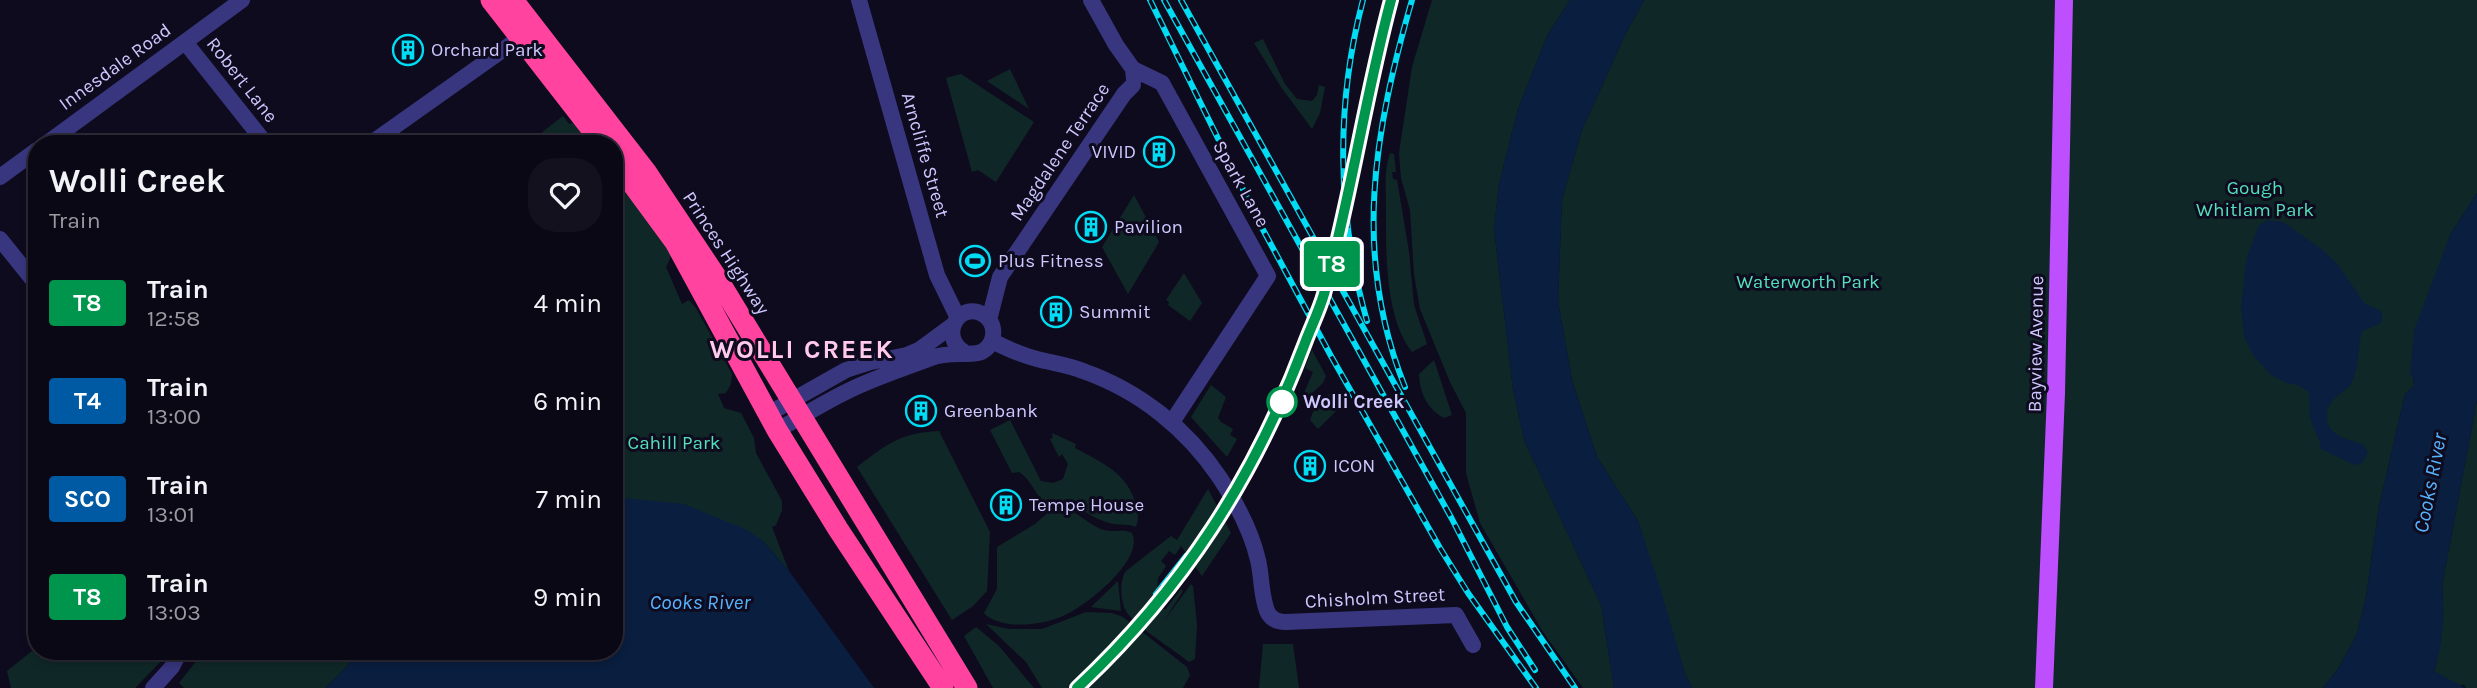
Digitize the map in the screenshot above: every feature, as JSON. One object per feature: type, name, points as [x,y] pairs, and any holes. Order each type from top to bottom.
[{"type":"highway","name":"Princes Highway","points":[[491,0],[528,32],[615,135]]},
{"type":"highway","name":"Princes Highway","points":[[513,0],[528,32],[597,135]]},
{"type":"highway","name":"Princes Highway","points":[[623,145],[647,173],[716,278],[967,688]]},
{"type":"highway","name":"Princes Highway","points":[[623,171],[675,242],[772,422],[838,529],[943,688]]},
{"type":"main road","name":"Bayview Avenue","points":[[2044,688],[2056,407],[2064,0]]},
{"type":"street","name":"Innesdale Road","points":[[58,135],[242,0]]},
{"type":"street","name":"Arncliffe Street","points":[[859,0],[937,275],[955,322]]},
{"type":"street","points":[[1091,0],[1133,77]]},
{"type":"street","points":[[383,135],[528,32]]},
{"type":"street","name":"Robert Lane","points":[[185,42],[259,135]]},
{"type":"street","name":"Spark Lane","points":[[1133,77],[1159,90],[1177,112],[1268,276],[1172,422]]},
{"type":"street","name":"Magdalene Terrace","points":[[989,320],[1000,277],[1133,77]]},
{"type":"street","points":[[0,177],[28,157]]},
{"type":"street","points":[[0,239],[28,274]]},
{"type":"street","points":[[772,422],[798,409],[940,355],[980,353],[992,341],[993,330],[989,320],[984,315],[970,312],[919,350],[852,368],[798,409]]},
{"type":"street","points":[[955,322],[952,338],[954,344],[964,352]]},
{"type":"street","points":[[992,341],[1022,355],[1097,376],[1138,397],[1172,422]]},
{"type":"street","name":"Chisholm Street","points":[[1172,422],[1211,466],[1245,522],[1257,558],[1267,611],[1274,620],[1286,622],[1456,615],[1473,645]]},
{"type":"street","points":[[153,688],[176,660]]},
{"type":"green space","points":[[1432,0],[1570,0],[1547,36],[1518,109],[1499,184],[1494,229],[1513,389],[1524,440],[1601,605],[1614,688],[1583,688],[1543,632],[1480,523],[1466,473],[1466,413],[1420,309],[1414,274],[1410,210],[1401,178],[1399,153],[1412,67]]},
{"type":"green space","points":[[1644,0],[2477,0],[2477,193],[2450,235],[2437,273],[2413,378],[2414,386],[2405,394],[2379,507],[2366,596],[2357,634],[2338,669],[2323,688],[1692,688],[1685,674],[1638,521],[1597,457],[1572,380],[1558,301],[1562,199],[1582,130],[1624,37]]},
{"type":"green space","points":[[1263,39],[1285,84],[1297,99],[1312,101],[1317,95],[1319,85],[1325,87],[1320,113],[1312,129],[1281,87],[1254,43]]},
{"type":"green space","points":[[1010,69],[1029,109],[987,81]]},
{"type":"green space","points":[[961,74],[1034,122],[996,182],[978,170],[972,172],[946,78]]},
{"type":"green space","points":[[563,116],[569,124],[575,122],[585,135],[539,135]]},
{"type":"green space","points":[[1390,153],[1394,154],[1396,172],[1392,172],[1393,179],[1397,180],[1409,252],[1414,305],[1427,344],[1412,352],[1396,320],[1388,282],[1386,179]]},
{"type":"green space","name":"Cahill Park","points":[[623,185],[672,254],[666,267],[682,304],[689,300],[696,308],[732,374],[726,393],[718,394],[724,408],[741,413],[754,438],[756,453],[782,501],[782,510],[776,525],[772,527],[789,571],[763,541],[623,500]]},
{"type":"green space","points":[[1134,195],[1159,242],[1128,294],[1102,247]]},
{"type":"green space","points":[[1184,273],[1202,303],[1190,321],[1168,305],[1166,300]]},
{"type":"green space","points":[[1312,350],[1326,376],[1323,383],[1303,401],[1301,400],[1313,372],[1305,368]]},
{"type":"green space","points":[[1434,360],[1452,415],[1444,418],[1429,405],[1420,381],[1419,374]]},
{"type":"green space","points":[[1211,385],[1226,397],[1218,418],[1233,429],[1230,435],[1237,439],[1227,457],[1191,417]]},
{"type":"green space","points":[[1332,392],[1340,403],[1339,408],[1318,429],[1310,420],[1315,407]]},
{"type":"green space","points":[[2477,400],[2477,688],[2466,688],[2464,685],[2454,686],[2434,671],[2442,629],[2442,586]]},
{"type":"green space","points":[[1010,420],[1041,481],[1053,483],[1063,479],[1068,464],[1062,454],[1059,457],[1050,439],[1053,438],[1052,433],[1076,444],[1075,448],[1112,470],[1132,494],[1138,513],[1136,527],[1100,520],[1066,503],[1046,504],[1023,475],[1019,472],[1012,473],[990,430]]},
{"type":"green space","points":[[939,431],[990,532],[987,591],[973,606],[952,620],[857,467],[904,437]]},
{"type":"green space","points":[[1208,489],[1231,533],[1202,576],[1181,546],[1175,555],[1169,551],[1161,561],[1166,566],[1158,578],[1156,602],[1165,610],[1181,589],[1183,591],[1164,621],[1191,584],[1193,586],[1197,625],[1195,659],[1189,662],[1133,620],[1123,604],[1121,586],[1126,571],[1171,536],[1177,540]]},
{"type":"green space","points":[[1059,509],[1077,514],[1104,530],[1132,533],[1134,544],[1122,569],[1085,603],[1057,618],[1016,625],[989,617],[984,613],[997,589],[997,547],[1035,524],[1050,511]]},
{"type":"green space","points":[[1118,581],[1121,611],[1091,607]]},
{"type":"green space","points":[[1086,612],[1112,613],[1123,617],[1187,667],[1190,675],[1183,688],[1042,688],[1026,662],[986,624],[1009,629],[1042,629]]},
{"type":"green space","points":[[976,627],[999,646],[1034,688],[993,688],[964,636]]},
{"type":"green space","points":[[1263,644],[1293,644],[1299,688],[1259,688]]},
{"type":"green space","points":[[28,654],[28,660],[162,660],[135,688],[11,688],[7,671]]},
{"type":"green space","points":[[197,660],[352,660],[326,688],[184,688],[179,683]]},
{"type":"water","points":[[1570,0],[1644,0],[1624,37],[1582,130],[1562,199],[1558,301],[1572,380],[1597,457],[1638,521],[1685,674],[1692,688],[1614,688],[1601,605],[1524,440],[1513,389],[1494,229],[1499,184],[1518,109],[1547,36]]},
{"type":"water","name":"Cooks River","points":[[2477,193],[2477,400],[2442,586],[2442,629],[2434,671],[2465,688],[2323,688],[2338,669],[2357,634],[2390,459],[2405,394],[2414,386],[2410,375],[2414,330],[2450,235]]},
{"type":"water","points":[[2268,220],[2283,222],[2324,251],[2338,265],[2365,304],[2380,310],[2383,315],[2381,323],[2362,331],[2353,380],[2347,389],[2331,402],[2327,413],[2327,421],[2333,432],[2364,445],[2368,453],[2362,463],[2354,465],[2321,449],[2310,419],[2309,392],[2271,375],[2253,355],[2244,337],[2241,305],[2246,260],[2259,225]]},
{"type":"water","name":"Cooks River","points":[[623,498],[684,504],[745,529],[763,541],[789,571],[874,688],[326,688],[352,660],[623,660]]},
{"type":"railway","points":[[1150,0],[1260,224],[1331,356],[1440,548],[1468,593],[1536,688]]},
{"type":"railway","points":[[1164,0],[1452,519],[1507,627],[1535,670]]},
{"type":"railway","points":[[1181,0],[1516,602],[1575,688]]},
{"type":"railway","points":[[1363,0],[1348,80],[1343,161],[1350,241],[1367,321]]},
{"type":"railway","points":[[1366,113],[1391,0]]},
{"type":"railway","points":[[1405,387],[1389,338],[1378,289],[1374,194],[1387,98],[1412,0]]},
{"type":"railway","points":[[1242,482],[1280,406],[1305,344]]},
{"type":"railway","points":[[1156,594],[1186,556]]},
{"type":"train","name":"T8","points":[[1077,688],[1161,601],[1220,519],[1242,482],[1291,383],[1323,297],[1336,249],[1391,0]]},
{"type":"place","name":"Orchard Park","points":[[408,50]]},
{"type":"place","name":"VIVID","points":[[1159,152]]},
{"type":"place","name":"Pavilion","points":[[1091,227]]},
{"type":"place","name":"Plus Fitness","points":[[975,261]]},
{"type":"place","name":"Summit","points":[[1056,312]]},
{"type":"place","name":"Wolli Creek","points":[[1282,402]]},
{"type":"place","name":"Greenbank","points":[[921,411]]},
{"type":"place","name":"ICON","points":[[1310,466]]},
{"type":"place","name":"Tempe House","points":[[1006,505]]},
{"type":"district","name":"WOLLI CREEK","points":[[802,349]]},
{"type":"park label","name":"Gough Whitlam Park","points":[[2255,199]]},
{"type":"park label","name":"Waterworth Park","points":[[1808,282]]}]
